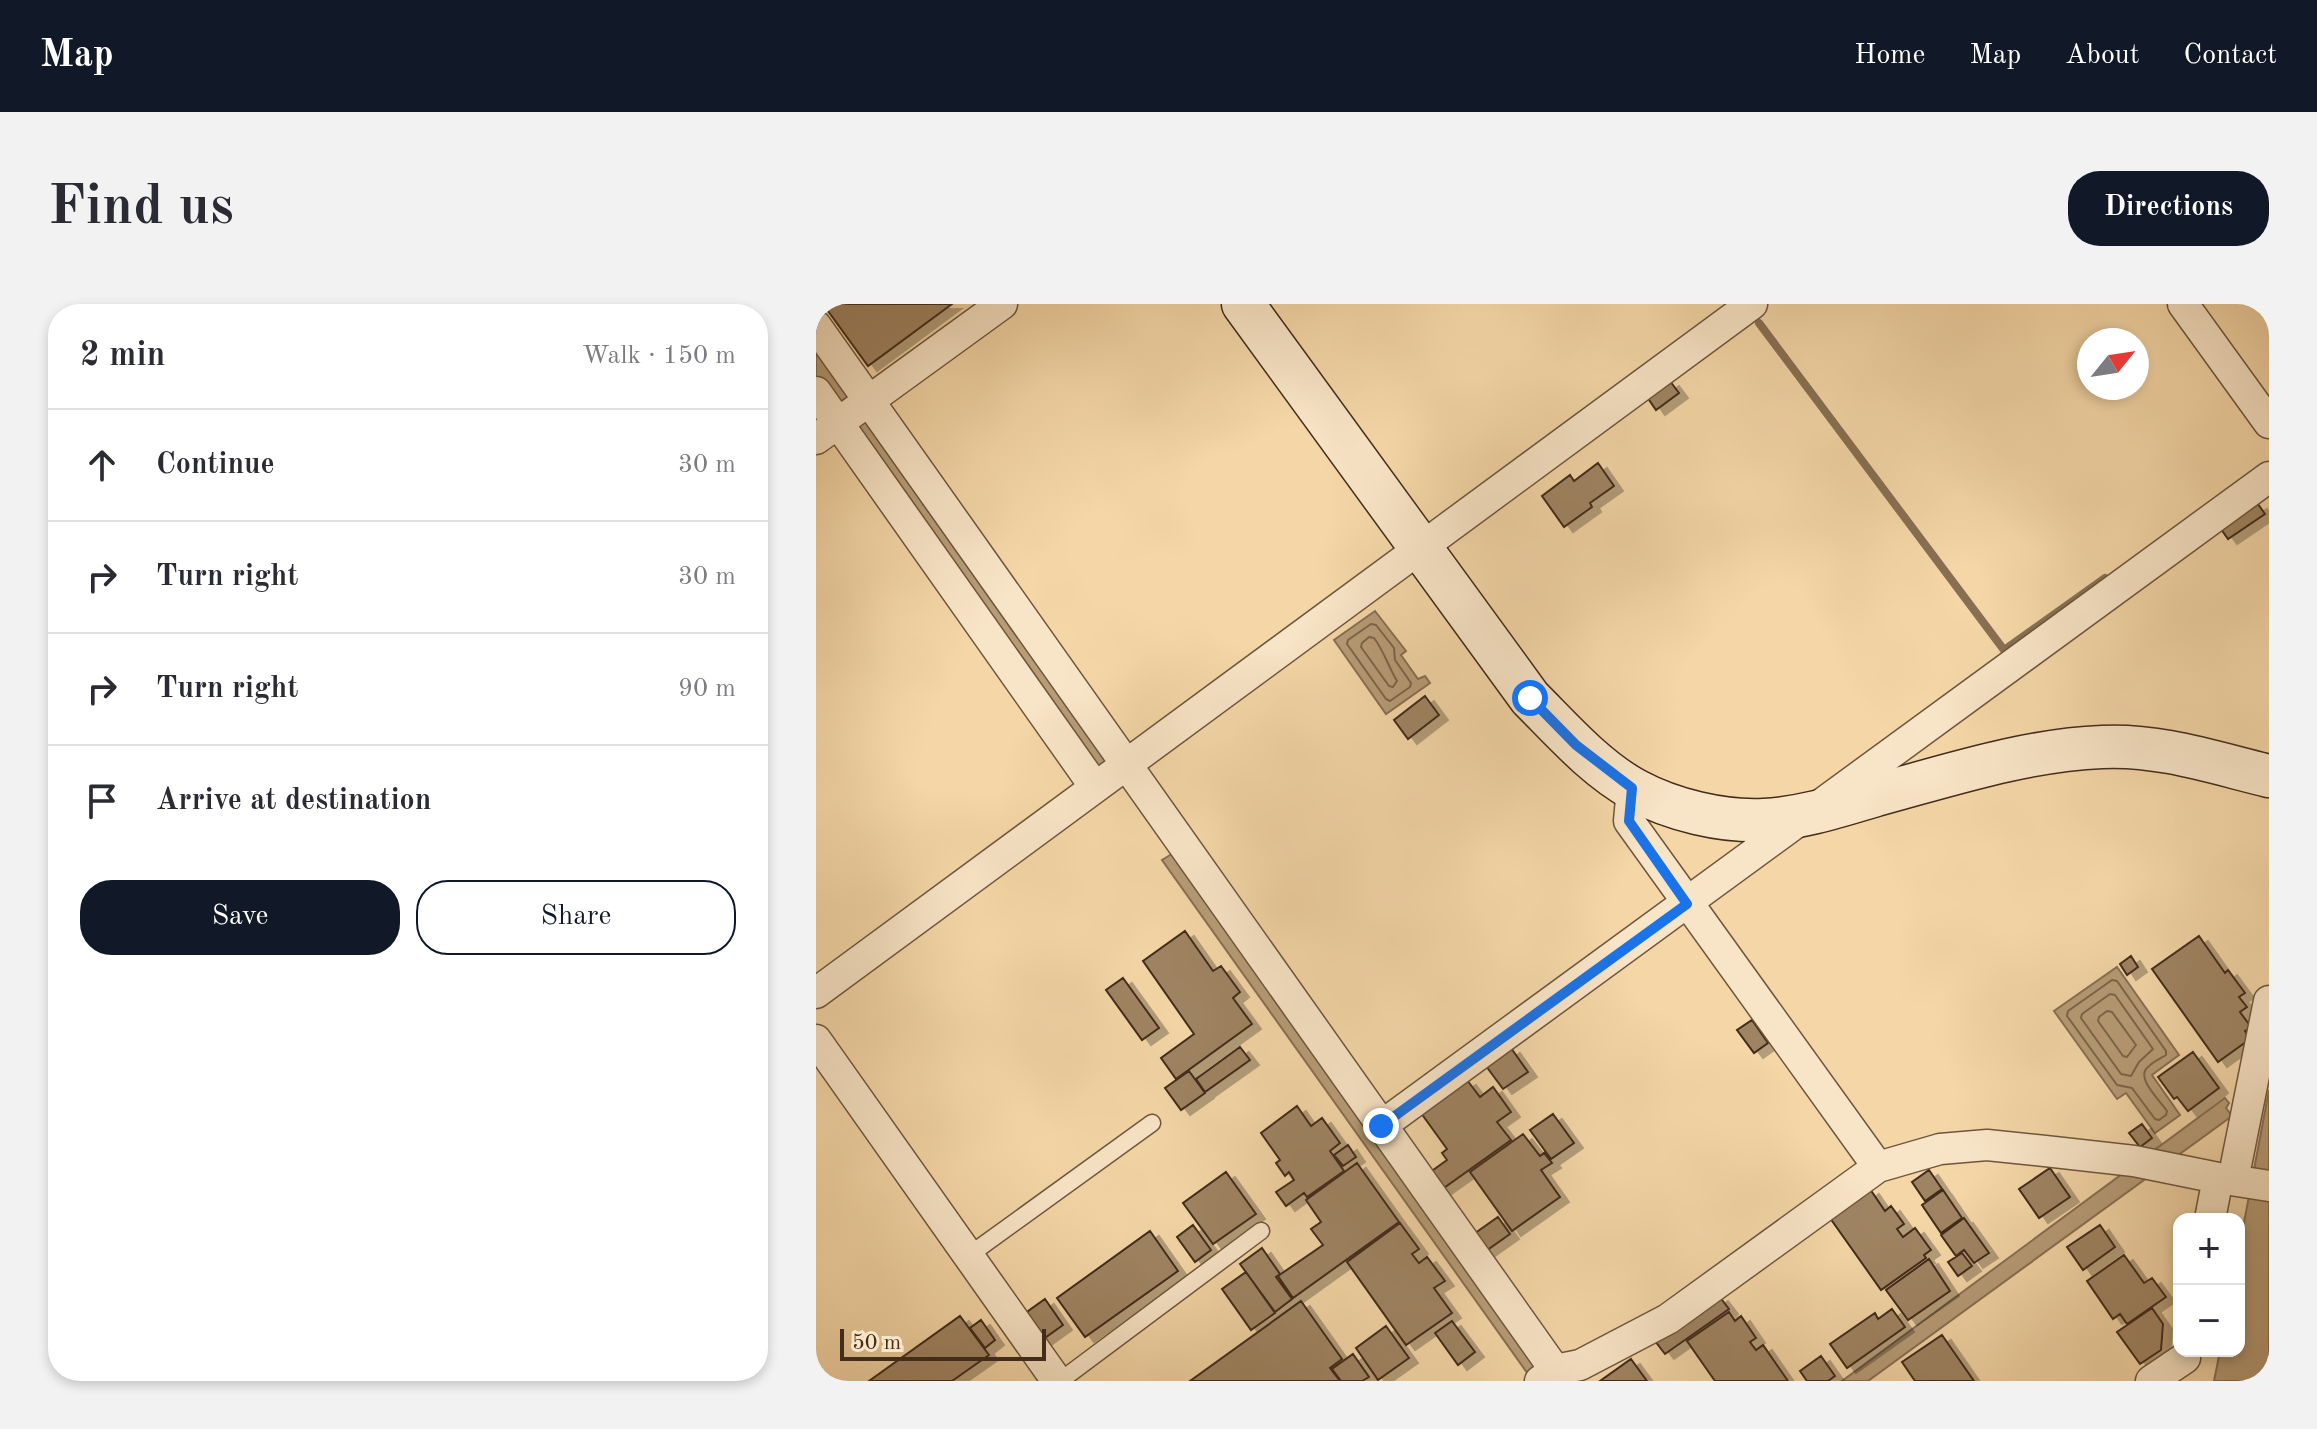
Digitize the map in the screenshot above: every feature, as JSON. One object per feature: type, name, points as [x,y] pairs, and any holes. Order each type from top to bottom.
[{"type":"street","points":[[827,431],[1002,304]]},
{"type":"street","points":[[1243,304],[1530,698],[1576,745],[1632,788],[1665,804],[1721,816],[1762,820],[1802,816],[1967,770],[2103,746],[2156,749],[2269,776]]},
{"type":"street","points":[[816,993],[1752,304]]},
{"type":"street","points":[[2183,304],[2269,423]]},
{"type":"street","points":[[816,326],[1381,1126],[1548,1376],[1580,1365],[1668,1319],[1878,1167],[1940,1149],[1987,1145],[2134,1161],[2241,1181]]},
{"type":"street","points":[[816,392],[827,431],[1095,787]]},
{"type":"street","points":[[1381,1126],[2269,477]]},
{"type":"street","points":[[1632,788],[1629,821],[1878,1167]]},
{"type":"street","points":[[2215,1213],[2241,1181],[2269,1001]]},
{"type":"street","points":[[816,1040],[1058,1381]]},
{"type":"street","points":[[2151,1381],[2184,1363]]},
{"type":"lane","points":[[968,1256],[1152,1123]]},
{"type":"lane","points":[[1058,1381],[1261,1231]]},
{"type":"water","points":[[816,345],[1112,763],[1097,773],[816,378]]},
{"type":"water","points":[[1375,611],[1406,651],[1401,655],[1418,679],[1425,676],[1430,683],[1386,714],[1334,640]]},
{"type":"water","points":[[1175,852],[1548,1381],[1533,1381],[1162,860]]},
{"type":"water","points":[[2117,967],[2179,1055],[2152,1075],[2180,1115],[2155,1133],[2126,1093],[2117,1099],[2054,1011]]},
{"type":"water","points":[[2269,1090],[2269,1381],[2214,1381],[2219,1357],[2245,1357],[2245,1217]]},
{"type":"water","points":[[2225,1098],[2229,1103],[2226,1108],[2232,1116],[1868,1381],[1842,1381]]},
{"type":"building","points":[[823,304],[952,304],[868,366]]},
{"type":"building","points":[[1670,381],[1679,393],[1656,410],[1647,397]]},
{"type":"building","points":[[1598,463],[1614,486],[1564,527],[1542,496],[1570,475],[1574,481]]},
{"type":"building","points":[[2258,504],[2265,514],[2228,539],[2221,529]]},
{"type":"building","points":[[1425,696],[1439,715],[1408,739],[1394,720]]},
{"type":"building","points":[[1185,931],[1213,971],[1221,966],[1240,992],[1233,998],[1252,1024],[1176,1079],[1161,1058],[1194,1034],[1143,961]]},
{"type":"building","points":[[2199,936],[2225,973],[2228,970],[2245,993],[2239,997],[2247,1007],[2240,1012],[2251,1027],[2245,1031],[2250,1039],[2218,1062],[2152,969]]},
{"type":"building","points":[[2131,956],[2138,967],[2127,975],[2120,964]]},
{"type":"building","points":[[1123,978],[1159,1028],[1142,1040],[1106,990]]},
{"type":"building","points":[[1752,1020],[1768,1043],[1754,1053],[1737,1030]]},
{"type":"building","points":[[1240,1047],[1250,1060],[1205,1092],[1196,1079]]},
{"type":"building","points":[[1511,1048],[1528,1072],[1503,1089],[1486,1066]]},
{"type":"building","points":[[2193,1052],[2219,1088],[2188,1111],[2177,1097],[2174,1099],[2158,1077]]},
{"type":"building","points":[[1189,1071],[1205,1093],[1181,1110],[1165,1088]]},
{"type":"building","points":[[1467,1080],[1480,1097],[1493,1087],[1511,1112],[1497,1122],[1511,1140],[1441,1190],[1429,1173],[1447,1160],[1442,1153],[1447,1149],[1421,1113]]},
{"type":"building","points":[[1297,1106],[1311,1126],[1322,1118],[1340,1143],[1330,1151],[1344,1171],[1307,1197],[1304,1193],[1286,1206],[1276,1192],[1294,1180],[1289,1172],[1285,1176],[1276,1163],[1280,1160],[1261,1133]]},
{"type":"building","points":[[1553,1114],[1574,1143],[1551,1159],[1530,1130]]},
{"type":"building","points":[[2142,1124],[2152,1138],[2140,1147],[2129,1133]]},
{"type":"building","points":[[1523,1134],[1540,1156],[1544,1153],[1552,1163],[1541,1170],[1560,1197],[1512,1231],[1470,1172]]},
{"type":"building","points":[[1348,1145],[1356,1157],[1343,1166],[1334,1155]]},
{"type":"building","points":[[1357,1163],[1399,1222],[1293,1298],[1278,1276],[1323,1245],[1311,1229],[1321,1222],[1306,1200]]},
{"type":"building","points":[[2050,1168],[2070,1197],[2039,1218],[2019,1189]]},
{"type":"building","points":[[1929,1170],[1942,1189],[1925,1201],[1912,1182]]},
{"type":"building","points":[[1226,1172],[1256,1214],[1213,1244],[1183,1203]]},
{"type":"building","points":[[1870,1189],[1885,1211],[1891,1206],[1904,1224],[1897,1229],[1903,1237],[1915,1228],[1931,1250],[1924,1255],[1926,1258],[1881,1290],[1830,1218]]},
{"type":"building","points":[[1943,1190],[1962,1218],[1941,1233],[1922,1205]]},
{"type":"building","points":[[1498,1217],[1510,1234],[1483,1253],[1471,1236]]},
{"type":"building","points":[[1964,1218],[1989,1253],[1974,1263],[1964,1250],[1956,1256],[1941,1235]]},
{"type":"building","points":[[1400,1223],[1419,1249],[1412,1254],[1419,1263],[1427,1257],[1445,1281],[1434,1288],[1452,1313],[1406,1345],[1347,1262]]},
{"type":"building","points":[[1193,1225],[1211,1250],[1195,1262],[1177,1237]]},
{"type":"building","points":[[2100,1225],[2115,1247],[2083,1270],[2067,1247]]},
{"type":"building","points":[[1150,1231],[1178,1271],[1085,1337],[1057,1298]]},
{"type":"building","points":[[1262,1248],[1280,1274],[1276,1277],[1292,1299],[1275,1312],[1240,1264]]},
{"type":"building","points":[[1962,1253],[1972,1266],[1958,1276],[1948,1262]]},
{"type":"building","points":[[2124,1255],[2144,1283],[2152,1278],[2166,1297],[2127,1324],[2120,1314],[2113,1319],[2087,1281]]},
{"type":"building","points":[[1929,1259],[1950,1291],[1908,1320],[1886,1290]]},
{"type":"building","points":[[1246,1272],[1275,1313],[1251,1330],[1222,1289]]},
{"type":"building","points":[[1719,1296],[1729,1309],[1665,1354],[1655,1341]]},
{"type":"building","points":[[1045,1299],[1063,1325],[1042,1340],[1024,1314]]},
{"type":"building","points":[[1301,1301],[1342,1359],[1330,1368],[1340,1381],[1190,1381]]},
{"type":"building","points":[[2152,1308],[2163,1324],[2161,1350],[2140,1364],[2117,1332]]},
{"type":"building","points":[[1892,1309],[1905,1327],[1847,1368],[1830,1344],[1875,1313],[1878,1319]]},
{"type":"building","points":[[1729,1312],[1735,1321],[1741,1316],[1756,1338],[1750,1342],[1756,1350],[1763,1345],[1788,1381],[1715,1381],[1687,1341]]},
{"type":"building","points":[[960,1316],[989,1355],[952,1381],[869,1381]]},
{"type":"building","points":[[981,1320],[995,1340],[985,1348],[970,1328]]},
{"type":"building","points":[[1452,1321],[1475,1352],[1458,1365],[1435,1333]]},
{"type":"building","points":[[1386,1326],[1409,1358],[1378,1380],[1356,1348]]},
{"type":"building","points":[[1942,1335],[1974,1381],[1915,1381],[1902,1362]]},
{"type":"building","points":[[1353,1354],[1369,1377],[1362,1381],[1341,1381],[1332,1369]]},
{"type":"building","points":[[1821,1356],[1835,1376],[1828,1381],[1807,1381],[1800,1371]]},
{"type":"building","points":[[1631,1359],[1647,1381],[1600,1381]]},
{"type":"waterway","points":[[1759,323],[2004,650],[2105,578]]},
{"type":"route","points":[[1381,1126],[1687,904],[1629,821],[1632,788],[1576,745],[1530,698]]}]
